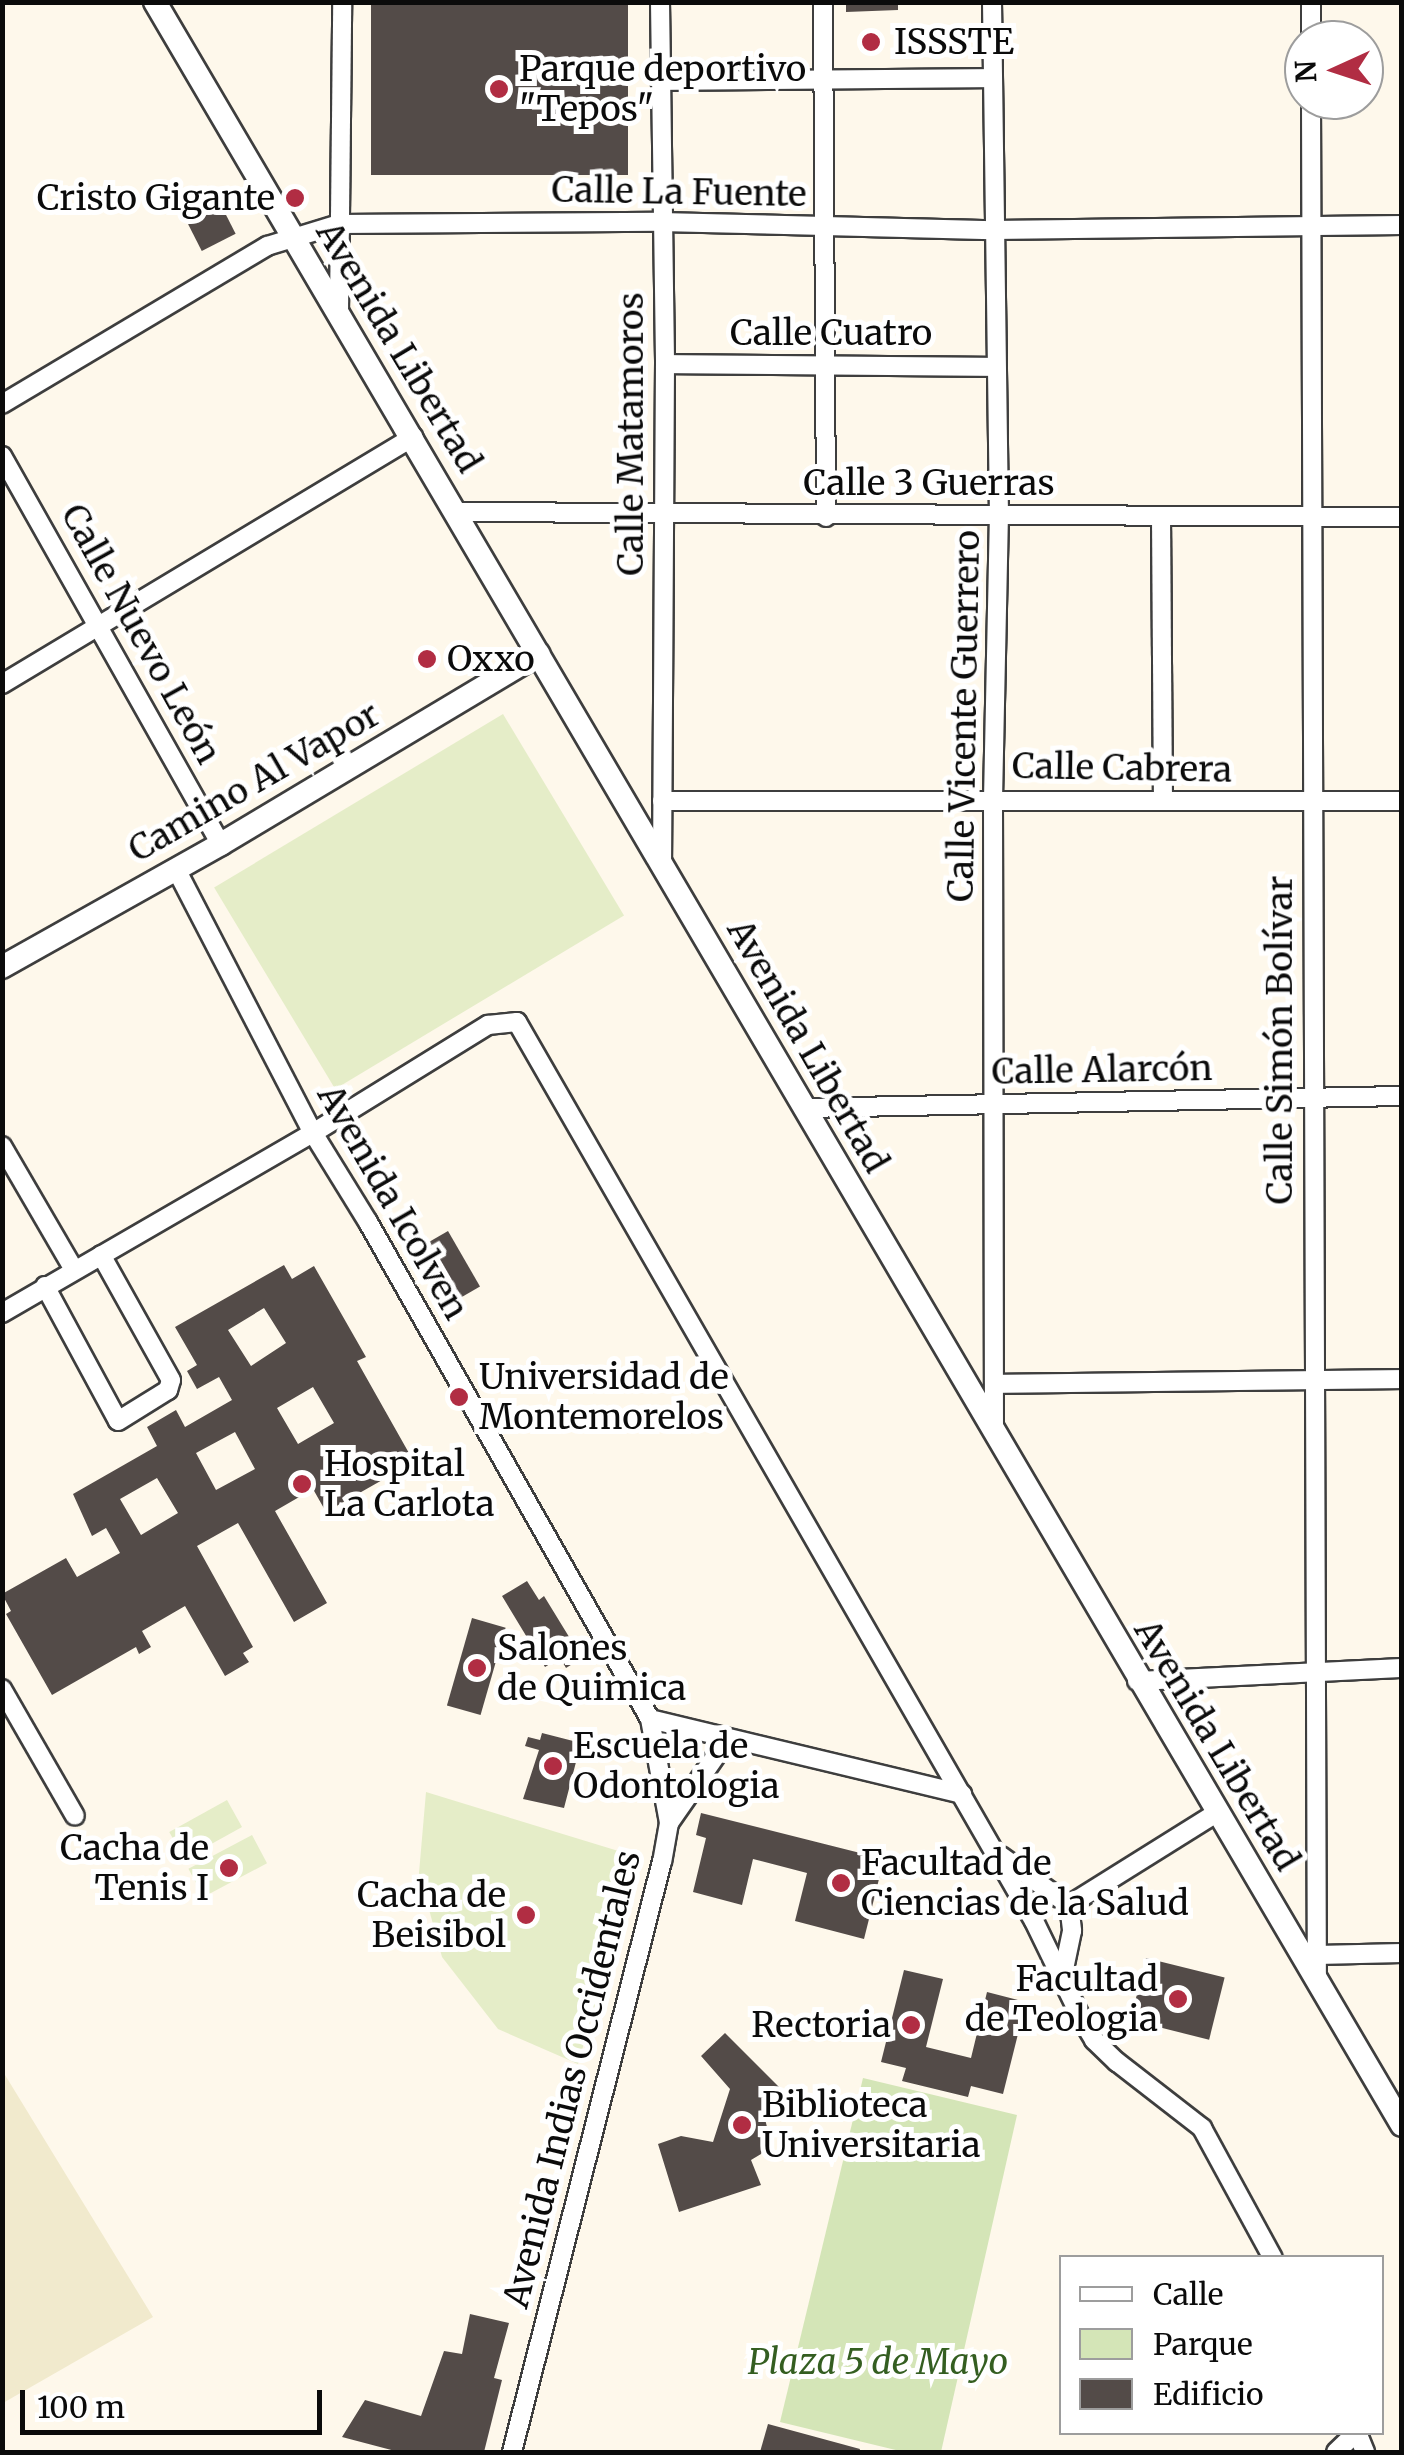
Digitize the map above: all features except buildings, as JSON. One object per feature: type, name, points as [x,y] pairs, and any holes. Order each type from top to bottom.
[{"type":"street","name":"Avenida Libertad","points":[[154,2],[290,235],[340,312],[1137,1681],[1402,2126]]},
{"type":"street","points":[[340,312],[342,2]]},
{"type":"street","name":"Calle Matamoros","points":[[660,2],[666,514],[662,864]]},
{"type":"street","points":[[823,2],[826,517]]},
{"type":"street","name":"Calle Vicente Guerrero","points":[[992,2],[999,512],[993,799],[994,1430]]},
{"type":"street","points":[[660,81],[993,78]]},
{"type":"street","name":"Calle Simón Bolívar","points":[[1311,120],[1311,1099],[1317,1979]]},
{"type":"street","name":"Calle La Fuente","points":[[2,404],[290,235],[338,224],[660,222],[993,230],[1402,225]]},
{"type":"street","name":"Calle Cuatro","points":[[665,364],[996,367]]},
{"type":"street","points":[[2,684],[102,628],[413,437]]},
{"type":"street","name":"Calle Nuevo León","points":[[2,456],[222,844]]},
{"type":"street","name":"Calle 3 Guerras","points":[[457,512],[826,517],[999,512],[1402,517]]},
{"type":"street","points":[[1160,516],[1163,802]]},
{"type":"street","name":"Camino Al Vapor","points":[[2,968],[222,844],[540,654]]},
{"type":"street","name":"Calle Cabrera","points":[[662,801],[1402,801]]},
{"type":"street","name":"Avenida Icolven","points":[[176,869],[312,1133],[368,1222],[650,1720]]},
{"type":"street","points":[[2,1312],[312,1133],[488,1024],[518,1022],[962,1794],[1036,1925],[1094,2040],[1202,2128],[1271,2255]]},
{"type":"street","name":"Calle Alarcón","points":[[803,1108],[1402,1096]]},
{"type":"street","points":[[2,1146],[73,1268]]},
{"type":"street","points":[[45,1286],[118,1420],[168,1390],[171,1380],[100,1255]]},
{"type":"street","points":[[995,1384],[1402,1379]]},
{"type":"street","points":[[1137,1681],[1402,1668]]},
{"type":"street","points":[[2,1689],[74,1816]]},
{"type":"street","points":[[650,1720],[962,1794]]},
{"type":"street","name":"Avenida Indias Occidentales","points":[[512,2452],[669,1823],[650,1720]]},
{"type":"street","points":[[669,1823],[727,1740]]},
{"type":"street","points":[[1036,1925],[1062,1899],[1216,1813]]},
{"type":"street","points":[[992,1850],[1062,1899],[1072,1930],[1062,1978]]},
{"type":"street","points":[[1036,1925],[1072,1930]]},
{"type":"street","points":[[1317,1955],[1402,1953]]},
{"type":"shaded area","points":[[2,2070],[153,2317],[3,2403],[2,2403]]},
{"type":"green space","points":[[503,714],[624,915],[335,1089],[214,888]]},
{"type":"green space","name":"Cacha de Beisibol","points":[[426,1792],[638,1857],[578,2064],[498,2029],[442,1957],[419,1873]]},
{"type":"green space","points":[[227,1800],[242,1827],[184,1859],[169,1832]]},
{"type":"green space","name":"Cacha de Tenis I","points":[[252,1835],[267,1863],[203,1897],[188,1869]]},
{"type":"green space","name":"Plaza 5 de Mayo","points":[[863,2078],[1017,2115],[941,2452],[904,2452],[780,2422]]},
{"type":"place","name":"ISSSTE","points":[[871,42]]},
{"type":"place","name":"Parque deportivo \"Tepos\"","points":[[499,89]]},
{"type":"place","name":"Cristo Gigante","points":[[295,198]]},
{"type":"place","name":"Oxxo","points":[[427,659]]},
{"type":"place","name":"Universidad de Montemorelos","points":[[459,1397]]},
{"type":"place","name":"Hospital La Carlota","points":[[302,1484]]},
{"type":"place","name":"Salones de Quimica","points":[[477,1668]]},
{"type":"place","name":"Escuela de Odontologia","points":[[553,1766]]},
{"type":"place","name":"Cacha de Tenis I","points":[[229,1868]]},
{"type":"place","name":"Facultad de Ciencias de la Salud","points":[[841,1883]]},
{"type":"place","name":"Cacha de Beisibol","points":[[526,1915]]},
{"type":"place","name":"Facultad de Teologia","points":[[1178,1999]]},
{"type":"place","name":"Rectoria","points":[[911,2025]]},
{"type":"place","name":"Biblioteca Universitaria","points":[[742,2125]]}]
